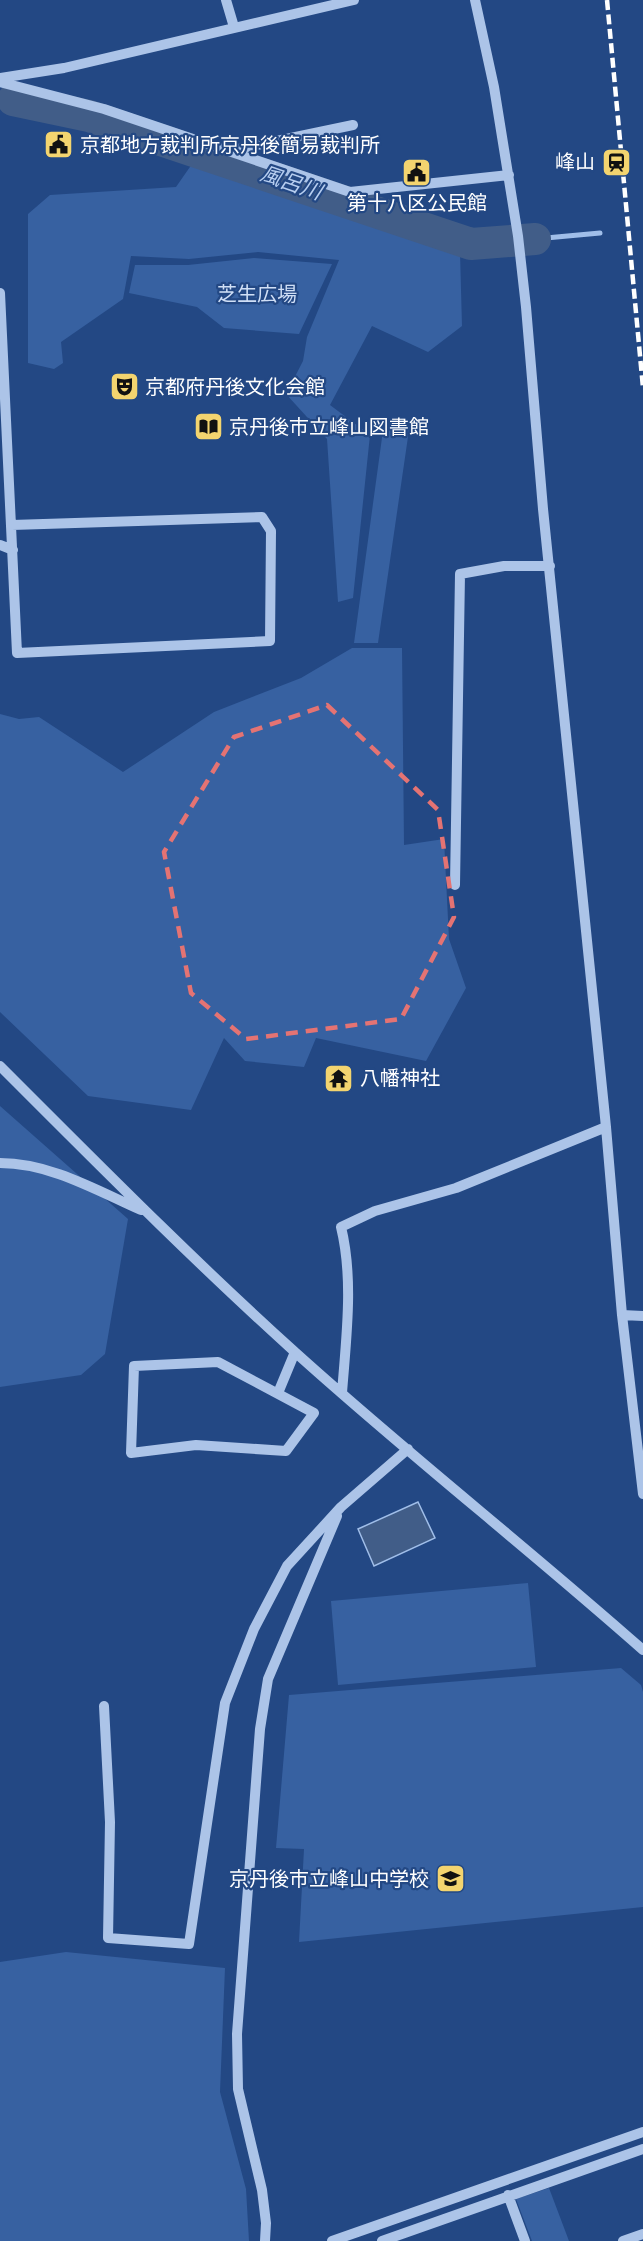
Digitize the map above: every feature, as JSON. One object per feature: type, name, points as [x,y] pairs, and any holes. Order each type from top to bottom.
[{"type":"street","points":[[226,0],[234,27]]},
{"type":"street","points":[[0,80],[64,68],[354,0]]},
{"type":"street","points":[[475,0],[494,87],[518,236],[606,1127],[622,1315],[643,1494]]},
{"type":"street","points":[[0,80],[104,109],[350,192],[508,175]]},
{"type":"street","points":[[227,152],[353,125]]},
{"type":"street","points":[[0,294],[17,653],[270,640],[271,531],[262,517],[12,525]]},
{"type":"street","points":[[0,544],[13,550]]},
{"type":"street","points":[[455,885],[460,574],[504,566],[550,566]]},
{"type":"street","points":[[0,1066],[150,1214],[295,1352],[643,1650]]},
{"type":"street","points":[[342,1393],[347,1316],[345,1246],[341,1227],[375,1211],[456,1188],[606,1127]]},
{"type":"street","points":[[0,1163],[14,1163],[38,1168],[70,1178],[150,1214]]},
{"type":"street","points":[[622,1315],[643,1316]]},
{"type":"street","points":[[278,1393],[295,1352]]},
{"type":"street","points":[[218,1362],[278,1393],[314,1413],[286,1451],[196,1445],[131,1453],[134,1366],[218,1362]]},
{"type":"street","points":[[104,1706],[110,1822],[108,1938],[189,1944],[225,1703],[254,1629],[287,1566],[341,1507],[408,1449]]},
{"type":"street","points":[[265,2241],[266,2223],[262,2190],[238,2089],[237,2034],[260,1729],[268,1679],[341,1507]]},
{"type":"street","points":[[333,2241],[643,2132]]},
{"type":"street","points":[[382,2241],[643,2149]]},
{"type":"street","points":[[508,2195],[525,2241]]},
{"type":"street","points":[[623,2241],[643,2234]]},
{"type":"highlighted area","points":[[327,705],[438,810],[454,917],[401,1019],[246,1039],[191,993],[164,852],[234,737]]},
{"type":"green space","points":[[192,164],[460,252],[462,326],[428,352],[372,326],[330,405],[370,435],[353,598],[338,602],[327,439],[286,394],[303,361],[307,337],[339,260],[258,252],[189,259],[131,256],[123,299],[61,342],[63,363],[54,369],[28,363],[28,214],[50,195],[176,187]]},
{"type":"green space","name":"芝生広場","points":[[254,258],[332,264],[299,334],[224,328],[197,307],[129,293],[135,265],[188,265]]},
{"type":"green space","points":[[384,423],[409,430],[378,643],[354,643]]},
{"type":"green space","points":[[352,648],[402,648],[404,845],[444,839],[449,939],[466,988],[426,1061],[316,1038],[304,1067],[245,1061],[224,1038],[191,1110],[88,1096],[0,1012],[0,714],[19,719],[39,717],[123,772],[214,712],[301,678]]},
{"type":"green space","points":[[0,1106],[128,1219],[105,1354],[81,1375],[0,1387]]},
{"type":"green space","points":[[528,1583],[536,1667],[338,1685],[331,1601]]},
{"type":"green space","points":[[621,1668],[641,1685],[643,1692],[643,1907],[299,1942],[304,1849],[276,1848],[289,1695]]},
{"type":"green space","points":[[66,1952],[225,1968],[220,2092],[246,2189],[249,2241],[0,2241],[0,1962]]},
{"type":"green space","points":[[549,2188],[569,2241],[532,2241],[516,2199]]},
{"type":"shaded area","points":[[418,1502],[435,1538],[374,1566],[358,1529]]},
{"type":"waterway","name":"風呂川","points":[[13,100],[89,116],[471,244],[535,239]]},
{"type":"waterway","points":[[535,239],[600,233]]},
{"type":"railway","points":[[607,0],[643,388]]},
{"type":"place","name":"京都地方裁判所京丹後簡易裁判所","points":[[59,145]]},
{"type":"place","name":"峰山","points":[[616,162]]},
{"type":"place","name":"第十八区公民館","points":[[417,172]]},
{"type":"place","name":"京都府丹後文化会館","points":[[124,387]]},
{"type":"place","name":"京丹後市立峰山図書館","points":[[208,427]]},
{"type":"place","name":"八幡神社","points":[[339,1078]]},
{"type":"place","name":"京丹後市立峰山中学校","points":[[450,1879]]}]
